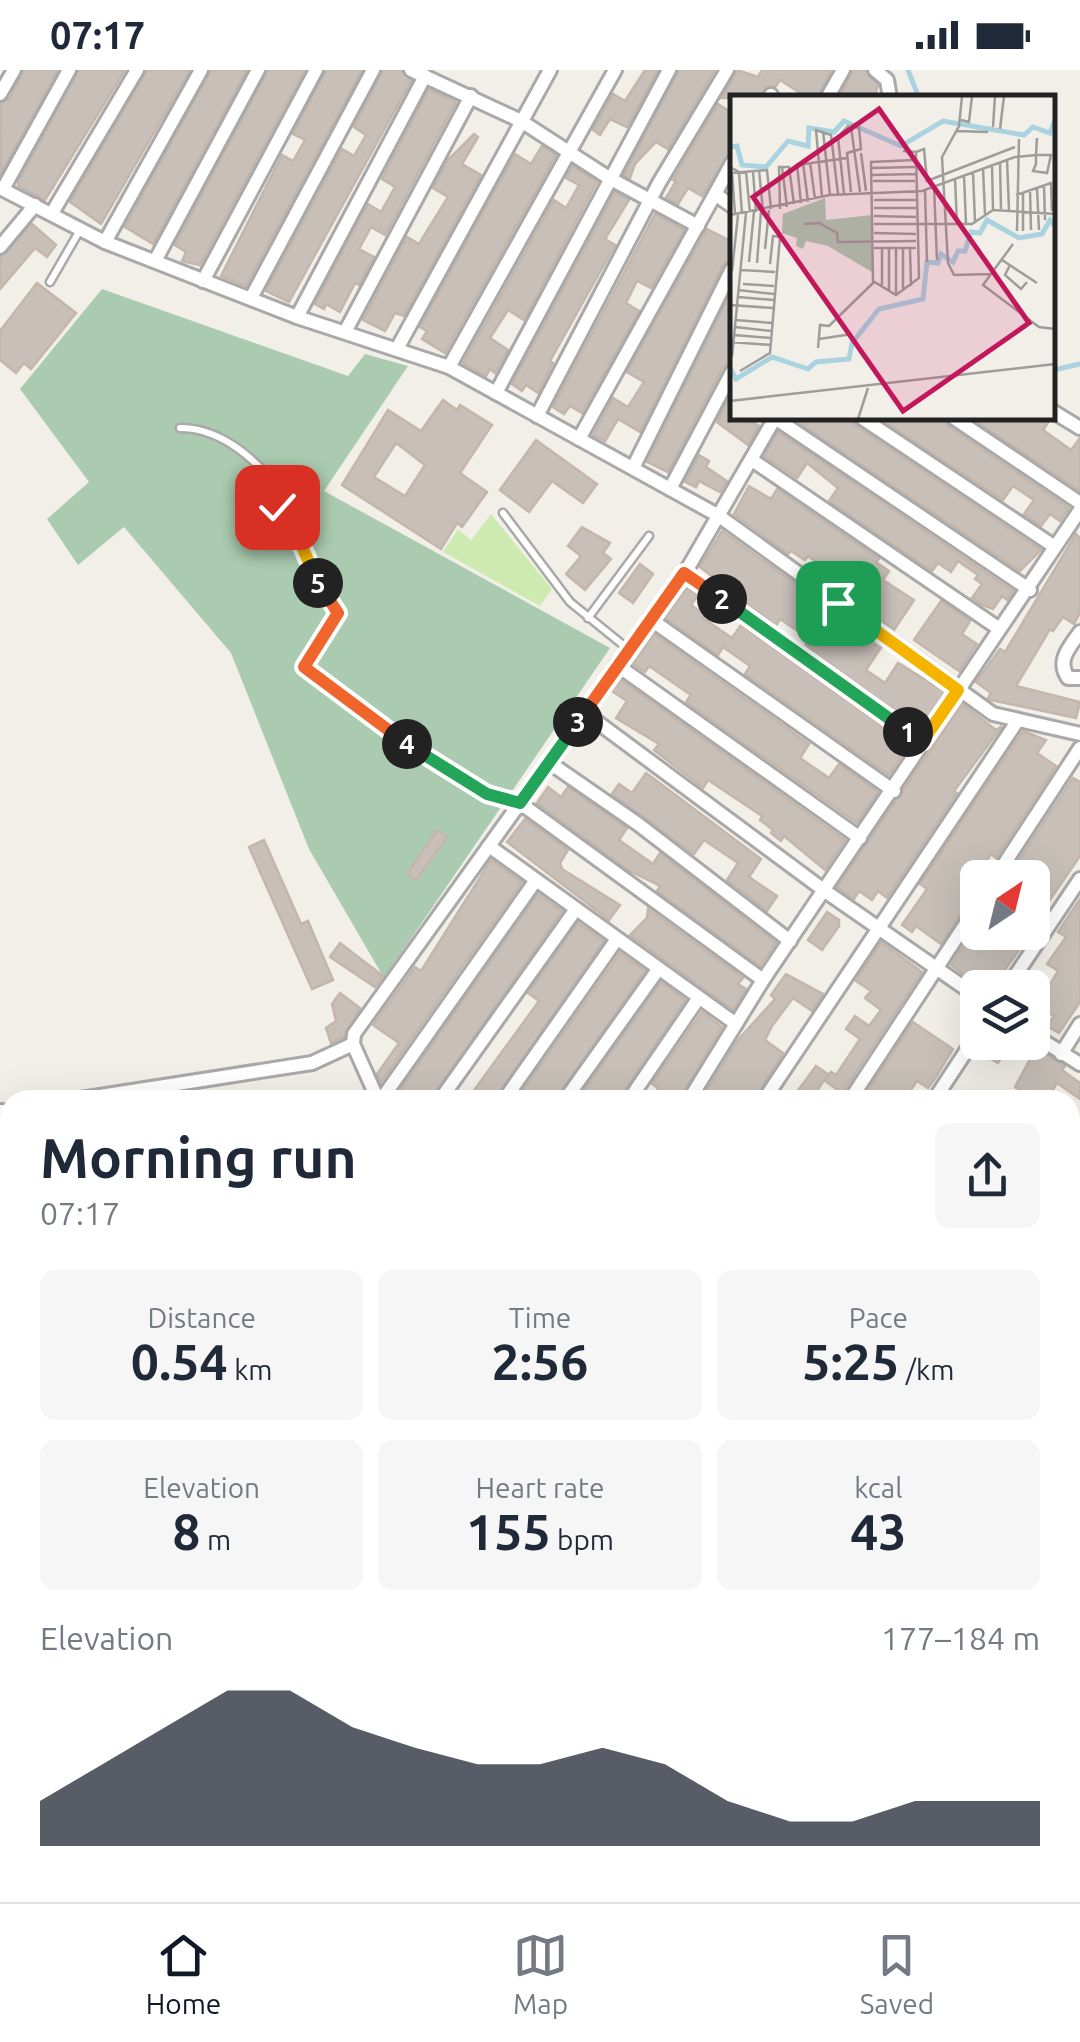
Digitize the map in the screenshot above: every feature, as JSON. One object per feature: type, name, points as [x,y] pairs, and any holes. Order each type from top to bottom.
[{"type":"street","points":[[0,94],[14,70]]},
{"type":"street","points":[[69,70],[1,189],[105,242],[297,317],[398,347],[448,367],[719,516],[993,714],[1080,734]]},
{"type":"street","points":[[52,212],[138,70]]},
{"type":"street","points":[[105,242],[201,70]]},
{"type":"street","points":[[155,261],[258,70]]},
{"type":"street","points":[[203,281],[316,70]]},
{"type":"street","points":[[251,298],[373,70]]},
{"type":"street","points":[[410,70],[521,121],[608,178],[698,226]]},
{"type":"street","points":[[398,347],[550,70]]},
{"type":"street","points":[[448,367],[615,70]]},
{"type":"street","points":[[496,393],[668,70]]},
{"type":"street","points":[[537,416],[650,202],[727,70]]},
{"type":"street","points":[[829,95],[842,70]]},
{"type":"street","points":[[875,70],[886,80],[889,95]]},
{"type":"street","points":[[297,317],[426,76]]},
{"type":"street","points":[[345,332],[471,96]]},
{"type":"street","points":[[580,439],[730,167]]},
{"type":"street","points":[[715,194],[730,205]]},
{"type":"street","points":[[0,247],[35,205]]},
{"type":"street","points":[[633,468],[730,273]]},
{"type":"street","points":[[670,489],[730,376]]},
{"type":"street","points":[[1055,413],[1080,428]]},
{"type":"street","points":[[138,1090],[312,1063],[352,1044],[362,1022],[684,573],[774,420]]},
{"type":"street","points":[[778,420],[1030,590]]},
{"type":"street","points":[[865,420],[1055,547]]},
{"type":"street","points":[[957,420],[1080,502]]},
{"type":"street","points":[[752,460],[998,628]]},
{"type":"street","points":[[696,1090],[763,980],[894,791],[998,628],[1030,590],[1080,510]]},
{"type":"street","points":[[684,573],[922,742]]},
{"type":"street","points":[[650,618],[894,791]]},
{"type":"street","points":[[1080,632],[1063,658],[1062,669],[1068,678],[1080,678]]},
{"type":"street","points":[[618,666],[860,838]]},
{"type":"street","points":[[585,712],[825,891],[960,985]]},
{"type":"street","points":[[771,1090],[1018,720]]},
{"type":"street","points":[[1008,860],[1080,748]]},
{"type":"street","points":[[550,763],[638,824],[790,941]]},
{"type":"street","points":[[520,803],[763,980]]},
{"type":"street","points":[[488,846],[657,971],[736,1024]]},
{"type":"street","points":[[386,1090],[536,880]]},
{"type":"street","points":[[1019,970],[1080,880]]},
{"type":"street","points":[[447,1090],[576,909]]},
{"type":"street","points":[[857,1090],[960,932]]},
{"type":"street","points":[[511,1090],[616,939]]},
{"type":"street","points":[[572,1090],[657,971]]},
{"type":"street","points":[[636,1090],[698,999]]},
{"type":"street","points":[[1061,1054],[1080,1024]]},
{"type":"street","points":[[352,1044],[374,1090]]},
{"type":"street","points":[[1050,1046],[1080,1064]]},
{"type":"street","points":[[941,1090],[960,1060]]},
{"type":"lane","points":[[50,282],[81,229]]},
{"type":"lane","points":[[180,428],[207,428],[258,464],[276,484],[268,498],[300,542],[338,613],[304,667],[445,770],[487,794],[520,803]]},
{"type":"lane","points":[[503,513],[588,618],[629,650]]},
{"type":"lane","points":[[588,618],[649,536]]},
{"type":"green space","points":[[102,289],[348,376],[365,354],[408,366],[324,491],[610,648],[384,978],[309,849],[231,653],[124,527],[78,565],[47,519],[89,482],[20,389]]},
{"type":"green space","points":[[491,514],[552,589],[540,606],[443,552],[458,529],[471,540]]},
{"type":"building","points":[[24,70],[58,70],[1,173],[0,104],[9,99]]},
{"type":"building","points":[[79,70],[125,70],[45,200],[18,186],[18,182]]},
{"type":"building","points":[[147,70],[190,70],[101,224],[70,202]]},
{"type":"building","points":[[211,70],[247,70],[153,244],[125,227]]},
{"type":"building","points":[[268,70],[305,70],[200,265],[182,261],[186,252],[175,245]]},
{"type":"building","points":[[326,70],[362,70],[246,286],[221,276],[282,155],[293,161],[305,140],[293,134]]},
{"type":"building","points":[[383,70],[401,70],[411,81],[289,302],[266,291],[342,149],[354,156],[366,135],[354,127]]},
{"type":"building","points":[[645,70],[658,70],[627,127],[610,119],[600,135],[593,130],[613,94],[625,101]]},
{"type":"building","points":[[679,70],[715,70],[668,149],[656,142],[635,164],[630,178],[624,175]]},
{"type":"building","points":[[737,70],[758,77],[762,70],[831,70],[818,95],[803,95],[780,80],[776,86],[766,87],[761,95],[722,98]]},
{"type":"building","points":[[853,70],[865,70],[878,85],[875,95],[840,95]]},
{"type":"building","points":[[429,89],[456,102],[385,235],[371,227],[359,249],[374,257],[359,285],[355,283],[340,312],[326,304],[324,309],[315,304],[368,204],[381,212],[395,187],[382,179]]},
{"type":"building","points":[[718,104],[730,112],[730,152],[702,196],[688,188],[678,204],[666,198],[676,181],[673,180]]},
{"type":"building","points":[[474,134],[478,137],[462,164],[481,175],[404,316],[395,313],[385,331],[363,320],[407,237],[419,244],[448,197],[433,188],[448,160]]},
{"type":"building","points":[[542,146],[556,155],[445,353],[422,339],[427,331],[420,327],[515,154],[531,164]]},
{"type":"building","points":[[573,166],[597,182],[524,320],[508,310],[490,338],[508,350],[495,373],[490,369],[486,376],[463,363],[554,200],[566,208],[579,185],[566,178]]},
{"type":"building","points":[[615,192],[629,200],[605,239],[615,245],[550,361],[553,363],[538,393],[526,385],[522,391],[512,384]]},
{"type":"building","points":[[655,214],[684,230],[651,288],[637,281],[626,303],[639,311],[582,413],[570,406],[564,414],[553,407]]},
{"type":"building","points":[[32,224],[56,245],[47,257],[35,248],[0,289],[0,257]]},
{"type":"building","points":[[707,229],[730,241],[730,260],[723,265],[640,432],[618,419],[605,441],[593,435],[613,398],[628,407],[644,382],[627,372]]},
{"type":"building","points":[[37,283],[76,313],[31,369],[24,363],[16,373],[0,360],[0,331]]},
{"type":"building","points":[[730,294],[730,363],[723,367],[668,472],[647,462]]},
{"type":"building","points":[[730,396],[730,420],[752,420],[759,426],[748,445],[717,422]]},
{"type":"building","points":[[443,400],[457,410],[460,405],[492,425],[460,473],[487,492],[462,527],[457,523],[441,549],[342,485],[388,410],[421,431]],"holes":[[[396,443],[425,465],[405,496],[374,477]]]},
{"type":"building","points":[[795,420],[853,420],[856,426],[1041,550],[1020,571]]},
{"type":"building","points":[[882,420],[945,420],[948,426],[1069,508],[1060,521],[1050,514],[1041,526],[1024,514],[1034,500],[1013,486],[1003,500]]},
{"type":"building","points":[[974,420],[1048,420],[1043,430],[1071,450],[1080,438],[1080,491]]},
{"type":"building","points":[[778,432],[1013,591],[1007,600],[1002,596],[993,609],[982,605],[972,598],[982,584],[975,579],[978,575],[958,561],[951,572],[938,563],[932,571],[829,501],[838,488],[807,463],[797,478],[764,456]]},
{"type":"building","points":[[536,440],[597,484],[583,503],[552,481],[529,512],[500,490]]},
{"type":"building","points":[[699,455],[709,461],[706,467],[727,481],[720,492],[699,481],[696,487],[685,482]]},
{"type":"building","points":[[749,486],[771,499],[777,489],[879,559],[876,562],[889,571],[883,580],[914,600],[894,630],[835,587],[840,579],[808,556],[805,560],[791,551],[788,554],[734,514]]},
{"type":"building","points":[[582,527],[610,543],[603,553],[611,559],[585,590],[566,574],[581,556],[568,546]]},
{"type":"building","points":[[722,531],[882,646],[866,670],[885,683],[898,663],[945,692],[920,729],[805,646],[810,639],[780,619],[776,626],[700,567]]},
{"type":"building","points":[[1076,534],[1080,538],[1080,613],[1074,624],[1063,617],[1053,631],[1050,629],[1016,686],[1080,702],[1076,718],[991,700],[991,693],[976,682],[1000,649],[1005,652]]},
{"type":"building","points":[[640,564],[653,574],[633,603],[619,593]]},
{"type":"building","points":[[687,587],[698,595],[691,605],[705,615],[703,618],[732,638],[741,625],[909,745],[889,775],[745,674],[750,666],[723,647],[718,655],[665,618]]},
{"type":"building","points":[[941,601],[970,621],[962,634],[977,644],[959,671],[914,640]]},
{"type":"building","points":[[654,634],[809,744],[800,758],[829,778],[839,764],[878,792],[857,823],[686,702],[691,695],[649,666],[645,672],[633,664]]},
{"type":"building","points":[[621,680],[845,840],[825,870],[784,836],[781,841],[771,833],[773,830],[760,820],[762,816],[708,780],[703,788],[654,750],[659,744],[616,718],[627,701],[612,691]]},
{"type":"building","points":[[962,704],[996,730],[1002,726],[954,791],[957,793],[887,898],[878,891],[872,900],[859,891],[854,899],[837,887]]},
{"type":"building","points":[[1023,731],[1046,740],[1037,753],[1056,766],[996,858],[991,854],[987,860],[960,860],[960,915],[941,944],[916,926],[912,932],[902,925],[927,889],[920,884]]},
{"type":"building","points":[[646,773],[761,859],[749,877],[777,896],[767,911],[727,880],[738,863],[704,840],[694,854],[612,794],[619,784],[632,793]]},
{"type":"building","points":[[1073,778],[1080,782],[1080,856],[1050,900],[1050,860],[1019,860]]},
{"type":"building","points":[[548,787],[561,797],[568,787],[627,828],[619,840],[653,864],[660,853],[776,943],[760,966],[657,891],[660,886],[628,870],[537,803]]},
{"type":"building","points":[[525,819],[568,850],[560,863],[562,869],[620,905],[609,920],[507,842]]},
{"type":"building","points":[[437,830],[447,837],[416,880],[407,874]]},
{"type":"building","points":[[264,840],[301,924],[308,921],[333,980],[312,989],[249,847]]},
{"type":"building","points":[[491,860],[522,882],[381,1082],[377,1074],[399,1043],[373,1025],[415,967],[421,971]]},
{"type":"building","points":[[538,894],[562,911],[437,1090],[400,1090]]},
{"type":"building","points":[[1080,899],[1080,1002],[1059,1033],[1050,1028],[1054,1016],[1050,1013],[1050,985],[1058,971],[1047,964],[1066,937],[1058,932]]},
{"type":"building","points":[[648,909],[743,978],[738,984],[746,989],[733,1010],[630,935],[647,918]]},
{"type":"building","points":[[827,912],[839,920],[839,926],[822,950],[808,940]]},
{"type":"building","points":[[578,923],[604,941],[501,1090],[474,1090],[539,1001],[528,993]]},
{"type":"building","points":[[881,942],[922,972],[844,1090],[838,1090],[825,1081],[831,1072],[836,1075],[860,1039],[846,1029],[855,1016],[869,1026],[881,1010],[865,998],[871,991],[856,981]]},
{"type":"building","points":[[340,943],[383,976],[375,987],[330,957]]},
{"type":"building","points":[[961,950],[1019,950],[1005,970],[960,972],[951,965]]},
{"type":"building","points":[[620,953],[645,971],[562,1090],[523,1090]]},
{"type":"building","points":[[786,974],[823,994],[812,1011],[793,998],[772,1026],[765,1040],[783,1053],[760,1090],[707,1090],[737,1041],[775,999],[771,995]]},
{"type":"building","points":[[661,982],[685,1000],[625,1090],[584,1090]]},
{"type":"building","points":[[340,993],[360,1008],[344,1037],[331,1043],[326,1028],[336,1021],[332,1004]]},
{"type":"building","points":[[702,1012],[722,1027],[685,1090],[657,1090],[652,1084]]},
{"type":"building","points":[[913,1022],[953,1049],[928,1088],[917,1081],[911,1090],[869,1090]]},
{"type":"building","points":[[1050,1057],[1080,1083],[1080,1090],[1067,1090],[1057,1083],[1053,1090],[1015,1087],[1029,1060],[1050,1060]]},
{"type":"building","points":[[816,1066],[828,1074],[818,1090],[798,1090]]},
{"type":"waterway","points":[[908,70],[918,95]]},
{"type":"waterway","points":[[1055,370],[1080,364]]},
{"type":"route","points":[[277,507],[338,613],[304,667],[425,758],[487,794],[520,803],[684,573],[922,742],[958,690],[838,603]]}]
